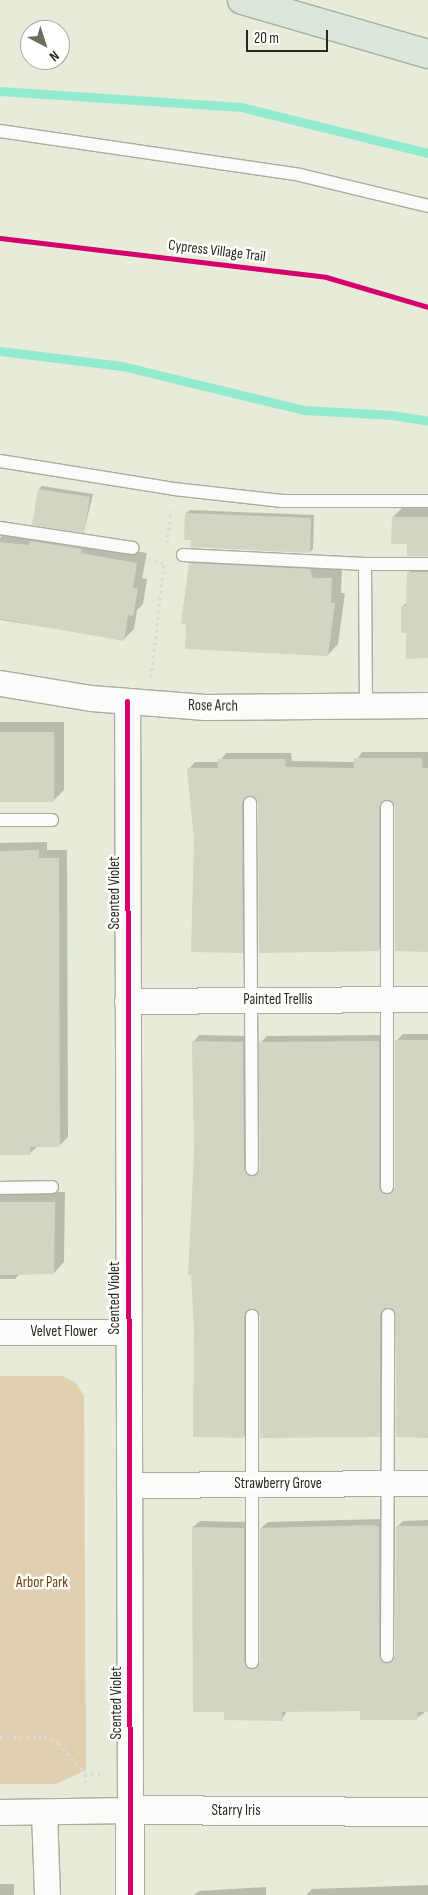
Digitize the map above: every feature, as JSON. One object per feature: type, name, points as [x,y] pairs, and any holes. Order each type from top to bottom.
[{"type":"highway","points":[[242,0],[428,54]]},
{"type":"street","name":"Rose Arch","points":[[0,683],[137,702],[205,707],[428,705]]},
{"type":"street","name":"Scented Violet","points":[[130,1895],[127,1001],[137,702]]},
{"type":"street","name":"Painted Trellis","points":[[127,1001],[428,998]]},
{"type":"street","name":"Velvet Flower","points":[[0,1332],[128,1332]]},
{"type":"street","name":"Strawberry Grove","points":[[129,1485],[428,1483]]},
{"type":"street","name":"Starry Iris","points":[[0,1812],[130,1810],[428,1812]]},
{"type":"street","points":[[44,1812],[47,1895]]},
{"type":"lane","points":[[0,131],[300,175],[428,206]]},
{"type":"lane","points":[[0,461],[174,489],[282,501],[428,501]]},
{"type":"lane","points":[[0,528],[132,548]]},
{"type":"lane","points":[[183,555],[365,564],[428,564]]},
{"type":"lane","points":[[365,564],[366,706]]},
{"type":"lane","points":[[250,802],[252,1169]]},
{"type":"lane","points":[[387,807],[387,1187]]},
{"type":"lane","points":[[0,820],[52,820]]},
{"type":"lane","points":[[0,1188],[52,1187]]},
{"type":"lane","points":[[387,1656],[388,1315]]},
{"type":"lane","points":[[252,1316],[252,1662]]},
{"type":"path","points":[[137,702],[164,563],[174,489]]},
{"type":"path","points":[[132,548],[139,558],[180,566],[183,555]]},
{"type":"path","points":[[0,1737],[44,1737],[59,1743],[85,1774],[130,1774]]},
{"type":"green space","name":"Arbor Park","points":[[0,1376],[63,1376],[76,1383],[84,1396],[86,1770],[56,1784],[0,1784]]},
{"type":"building","points":[[38,489],[90,497],[84,533],[32,525]]},
{"type":"building","points":[[185,513],[311,518],[310,553],[190,547],[191,540],[184,540]]},
{"type":"building","points":[[392,517],[428,517],[428,556],[407,556],[407,544],[391,544]]},
{"type":"building","points":[[30,541],[82,549],[81,553],[137,563],[133,588],[138,589],[133,616],[128,615],[124,641],[0,619],[0,542],[29,545]]},
{"type":"building","points":[[189,563],[310,569],[313,578],[332,578],[331,603],[335,603],[328,656],[185,649],[186,624],[181,624]]},
{"type":"building","points":[[407,572],[428,572],[428,658],[406,659],[406,633],[401,633],[401,606],[406,606]]},
{"type":"building","points":[[0,732],[54,732],[54,802],[0,802]]},
{"type":"building","points":[[354,758],[422,758],[422,768],[428,768],[428,952],[395,951],[395,807],[387,799],[379,807],[379,951],[259,953],[258,803],[249,795],[242,803],[243,953],[191,952],[194,840],[187,768],[218,768],[218,759],[285,759],[286,767],[354,768]]},
{"type":"building","points":[[39,850],[39,858],[59,858],[60,1147],[30,1147],[30,1155],[0,1155],[0,851]]},
{"type":"building","points":[[395,1040],[428,1040],[428,1438],[396,1437],[396,1315],[389,1307],[380,1315],[380,1437],[260,1438],[260,1316],[252,1308],[244,1316],[244,1438],[193,1437],[194,1326],[191,1275],[188,1275],[194,1153],[192,1041],[243,1042],[244,1169],[253,1177],[260,1169],[259,1042],[379,1041],[379,1187],[387,1195],[395,1187]]},
{"type":"building","points":[[0,1202],[55,1202],[54,1274],[0,1275]]},
{"type":"building","points":[[373,1525],[379,1527],[379,1656],[386,1664],[395,1656],[396,1526],[428,1526],[428,1712],[418,1712],[417,1720],[360,1720],[360,1711],[282,1712],[283,1721],[224,1720],[224,1712],[193,1712],[192,1527],[244,1528],[244,1662],[252,1670],[260,1662],[260,1528]]},
{"type":"waterway","points":[[0,91],[241,107],[428,153]]},
{"type":"waterway","points":[[0,351],[122,366],[304,410],[392,415],[428,421]]},
{"type":"cycle path","name":"Cypress Village Trail","points":[[0,238],[326,277],[428,307]]},
{"type":"cycle path","points":[[127,701],[130,1895]]}]
